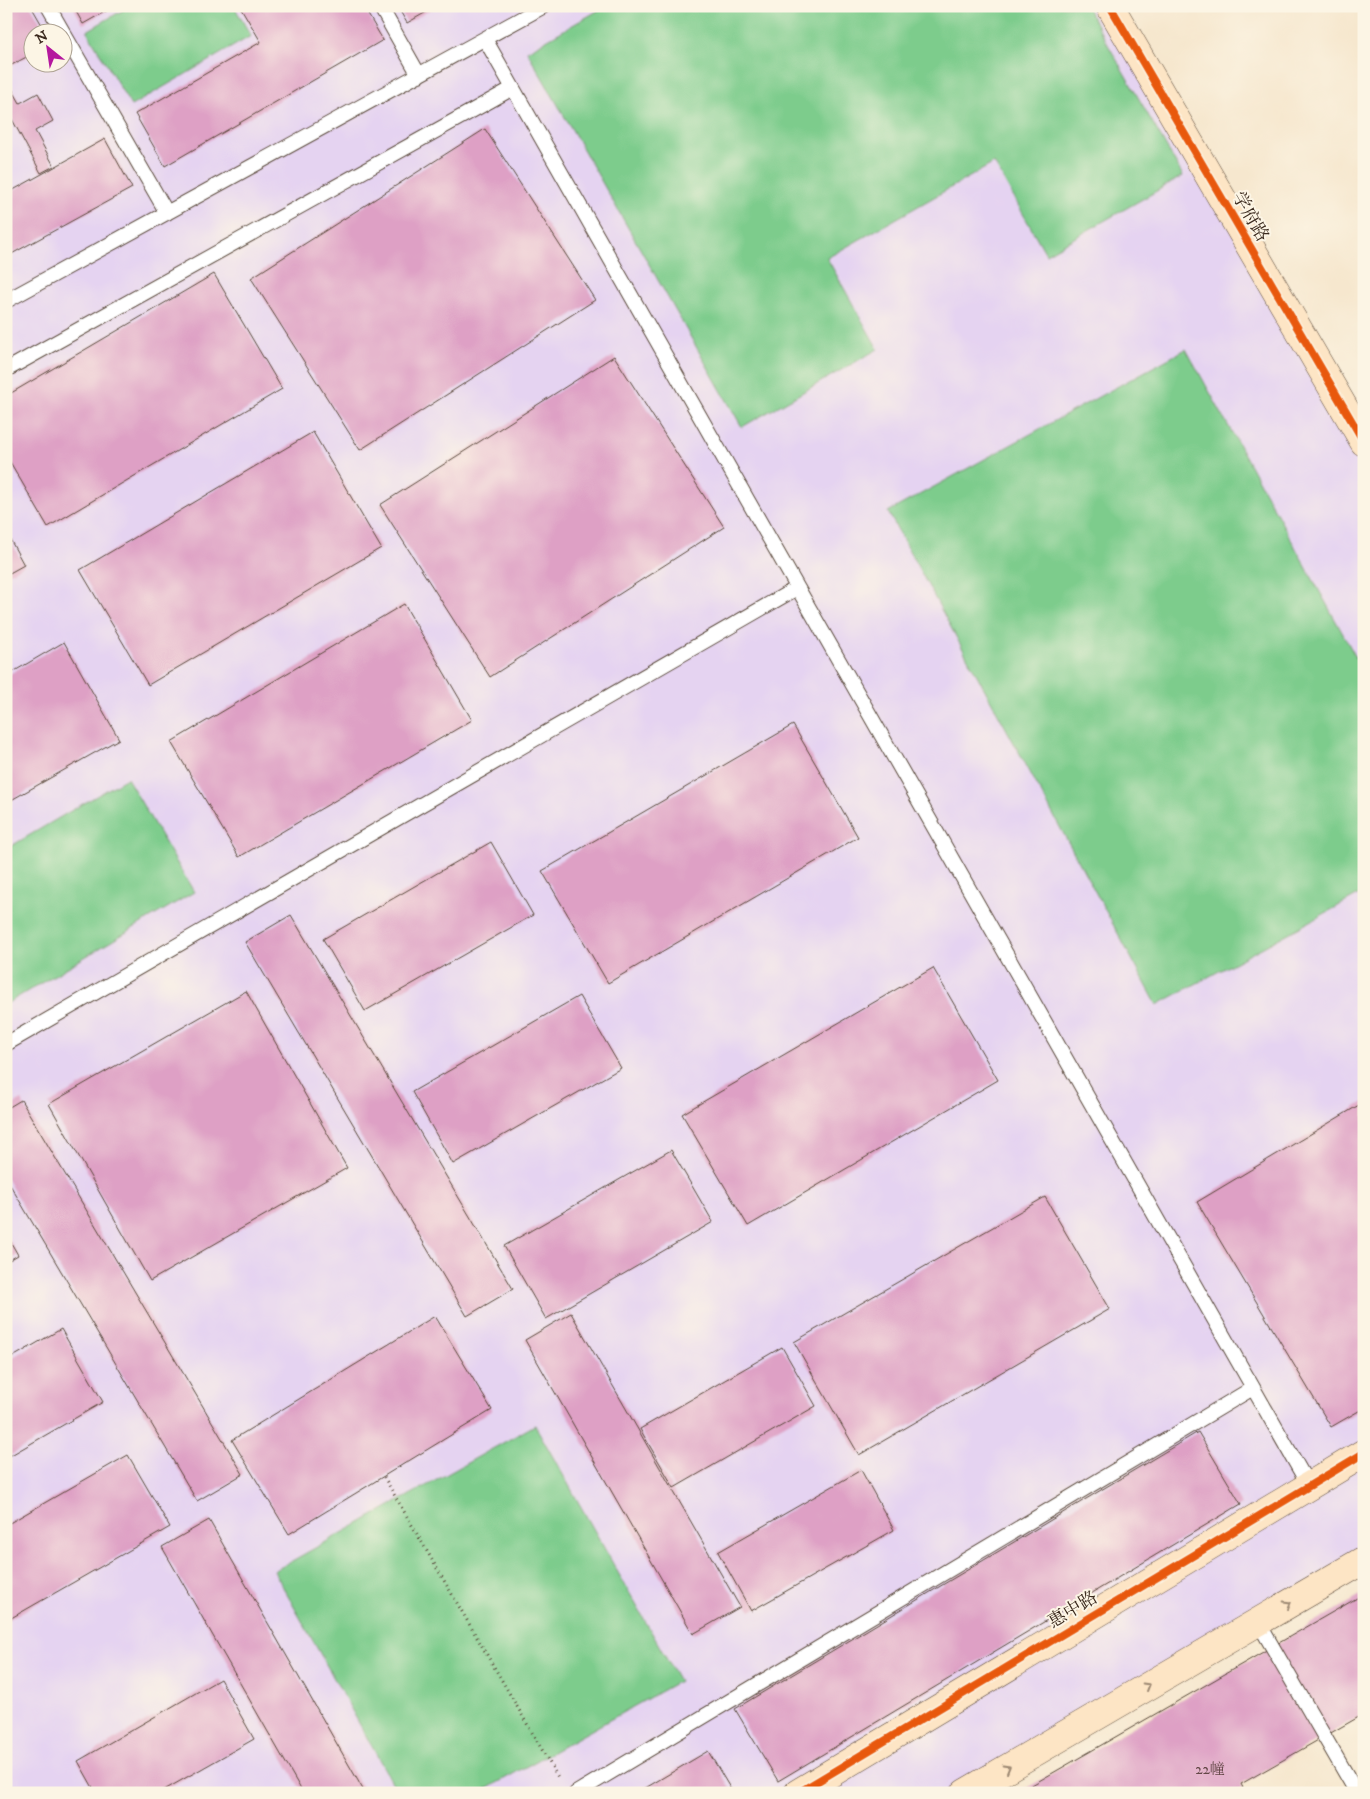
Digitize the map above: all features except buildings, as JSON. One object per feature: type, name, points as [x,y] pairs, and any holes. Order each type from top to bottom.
[{"type":"street","name":"学府路","points":[[1110,6],[1364,442]]},
{"type":"street","name":"惠中路","points":[[798,1793],[1364,1453]]},
{"type":"street","points":[[965,1793],[1364,1560]]},
{"type":"lane","points":[[48,6],[167,213]]},
{"type":"lane","points":[[380,6],[419,75]]},
{"type":"lane","points":[[6,301],[544,6]]},
{"type":"lane","points":[[485,38],[1309,1486]]},
{"type":"lane","points":[[6,370],[513,88]]},
{"type":"lane","points":[[6,1044],[797,588]]},
{"type":"lane","points":[[576,1793],[1253,1388]]},
{"type":"lane","points":[[1258,1622],[1356,1793]]},
{"type":"path","points":[[384,1476],[562,1784]]},
{"type":"shaded area","points":[[6,6],[1110,6],[1364,442],[1364,1560],[965,1793],[6,1793]]},
{"type":"green space","points":[[130,6],[234,6],[251,36],[131,106],[87,31]]},
{"type":"green space","points":[[606,6],[1086,6],[1183,176],[1046,254],[994,163],[827,258],[878,349],[742,427],[527,51]]},
{"type":"green space","points":[[1186,349],[1364,672],[1364,892],[1157,1005],[888,512]]},
{"type":"green space","points":[[127,778],[194,892],[6,1004],[6,849]]},
{"type":"green space","points":[[535,1425],[679,1681],[479,1793],[398,1793],[274,1571]]},
{"type":"cycle path","points":[[1110,6],[1364,442]]},
{"type":"cycle path","points":[[798,1793],[1364,1453]]}]
